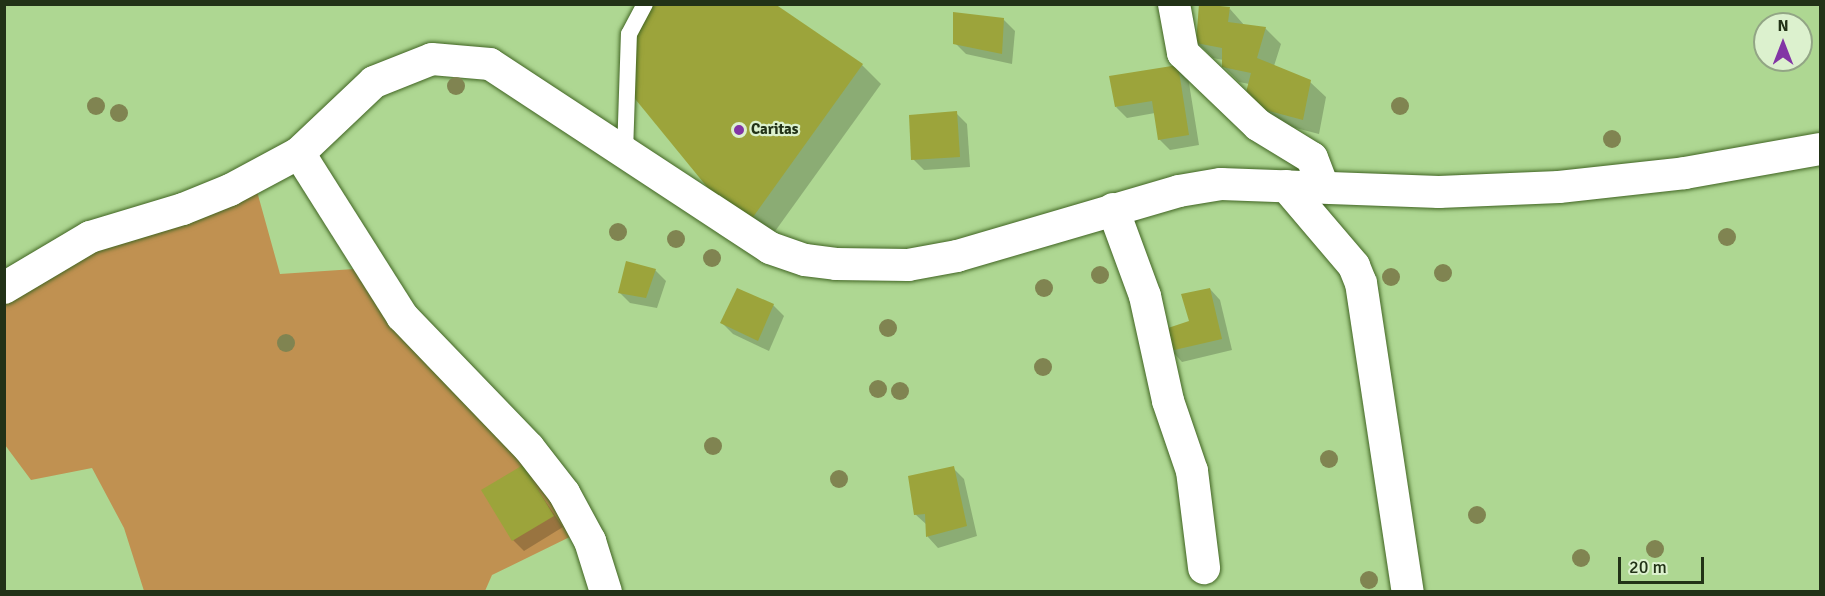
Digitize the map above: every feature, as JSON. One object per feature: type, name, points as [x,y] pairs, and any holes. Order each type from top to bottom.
[{"type":"street","points":[[1174,4],[1183,53],[1258,125],[1312,158],[1323,187]]},
{"type":"street","points":[[4,288],[90,237],[192,205],[299,153],[374,82],[432,59],[460,59],[490,64],[516,78],[770,248],[805,260],[836,264],[908,265],[957,256],[1179,191],[1221,184],[1439,192],[1559,187],[1685,173],[1821,149]]},
{"type":"street","points":[[299,153],[402,316],[529,448],[564,493],[590,541],[606,591]]},
{"type":"street","points":[[1286,186],[1354,266],[1361,283],[1408,591]]},
{"type":"street","points":[[1113,210],[1148,307],[1168,401],[1192,471],[1204,568]]},
{"type":"lane","points":[[625,153],[628,34],[645,4]]},
{"type":"shaded area","points":[[253,177],[280,274],[369,268],[584,530],[492,575],[485,591],[144,591],[124,528],[92,468],[31,480],[5,445],[5,288]]},
{"type":"building","name":"Caritas","points":[[645,4],[775,4],[863,64],[743,231],[627,89],[629,45]]},
{"type":"building","points":[[1199,4],[1230,7],[1228,22],[1266,27],[1257,58],[1311,80],[1303,120],[1243,104],[1251,73],[1222,67],[1222,48],[1196,43]]},
{"type":"building","points":[[953,12],[1004,18],[1002,54],[953,44]]},
{"type":"building","points":[[1178,65],[1189,135],[1158,140],[1152,101],[1115,107],[1109,76]]},
{"type":"building","points":[[957,111],[960,157],[911,160],[909,115]]},
{"type":"building","points":[[626,261],[656,269],[646,298],[618,293]]},
{"type":"building","points":[[737,288],[774,304],[758,341],[720,323]]},
{"type":"building","points":[[1210,288],[1222,339],[1170,351],[1165,329],[1189,321],[1181,294]]},
{"type":"building","points":[[523,465],[554,516],[512,541],[481,490]]},
{"type":"building","points":[[954,466],[967,526],[926,537],[925,514],[914,515],[908,476]]},
{"type":"place","name":"Caritas","points":[[739,130]]}]
